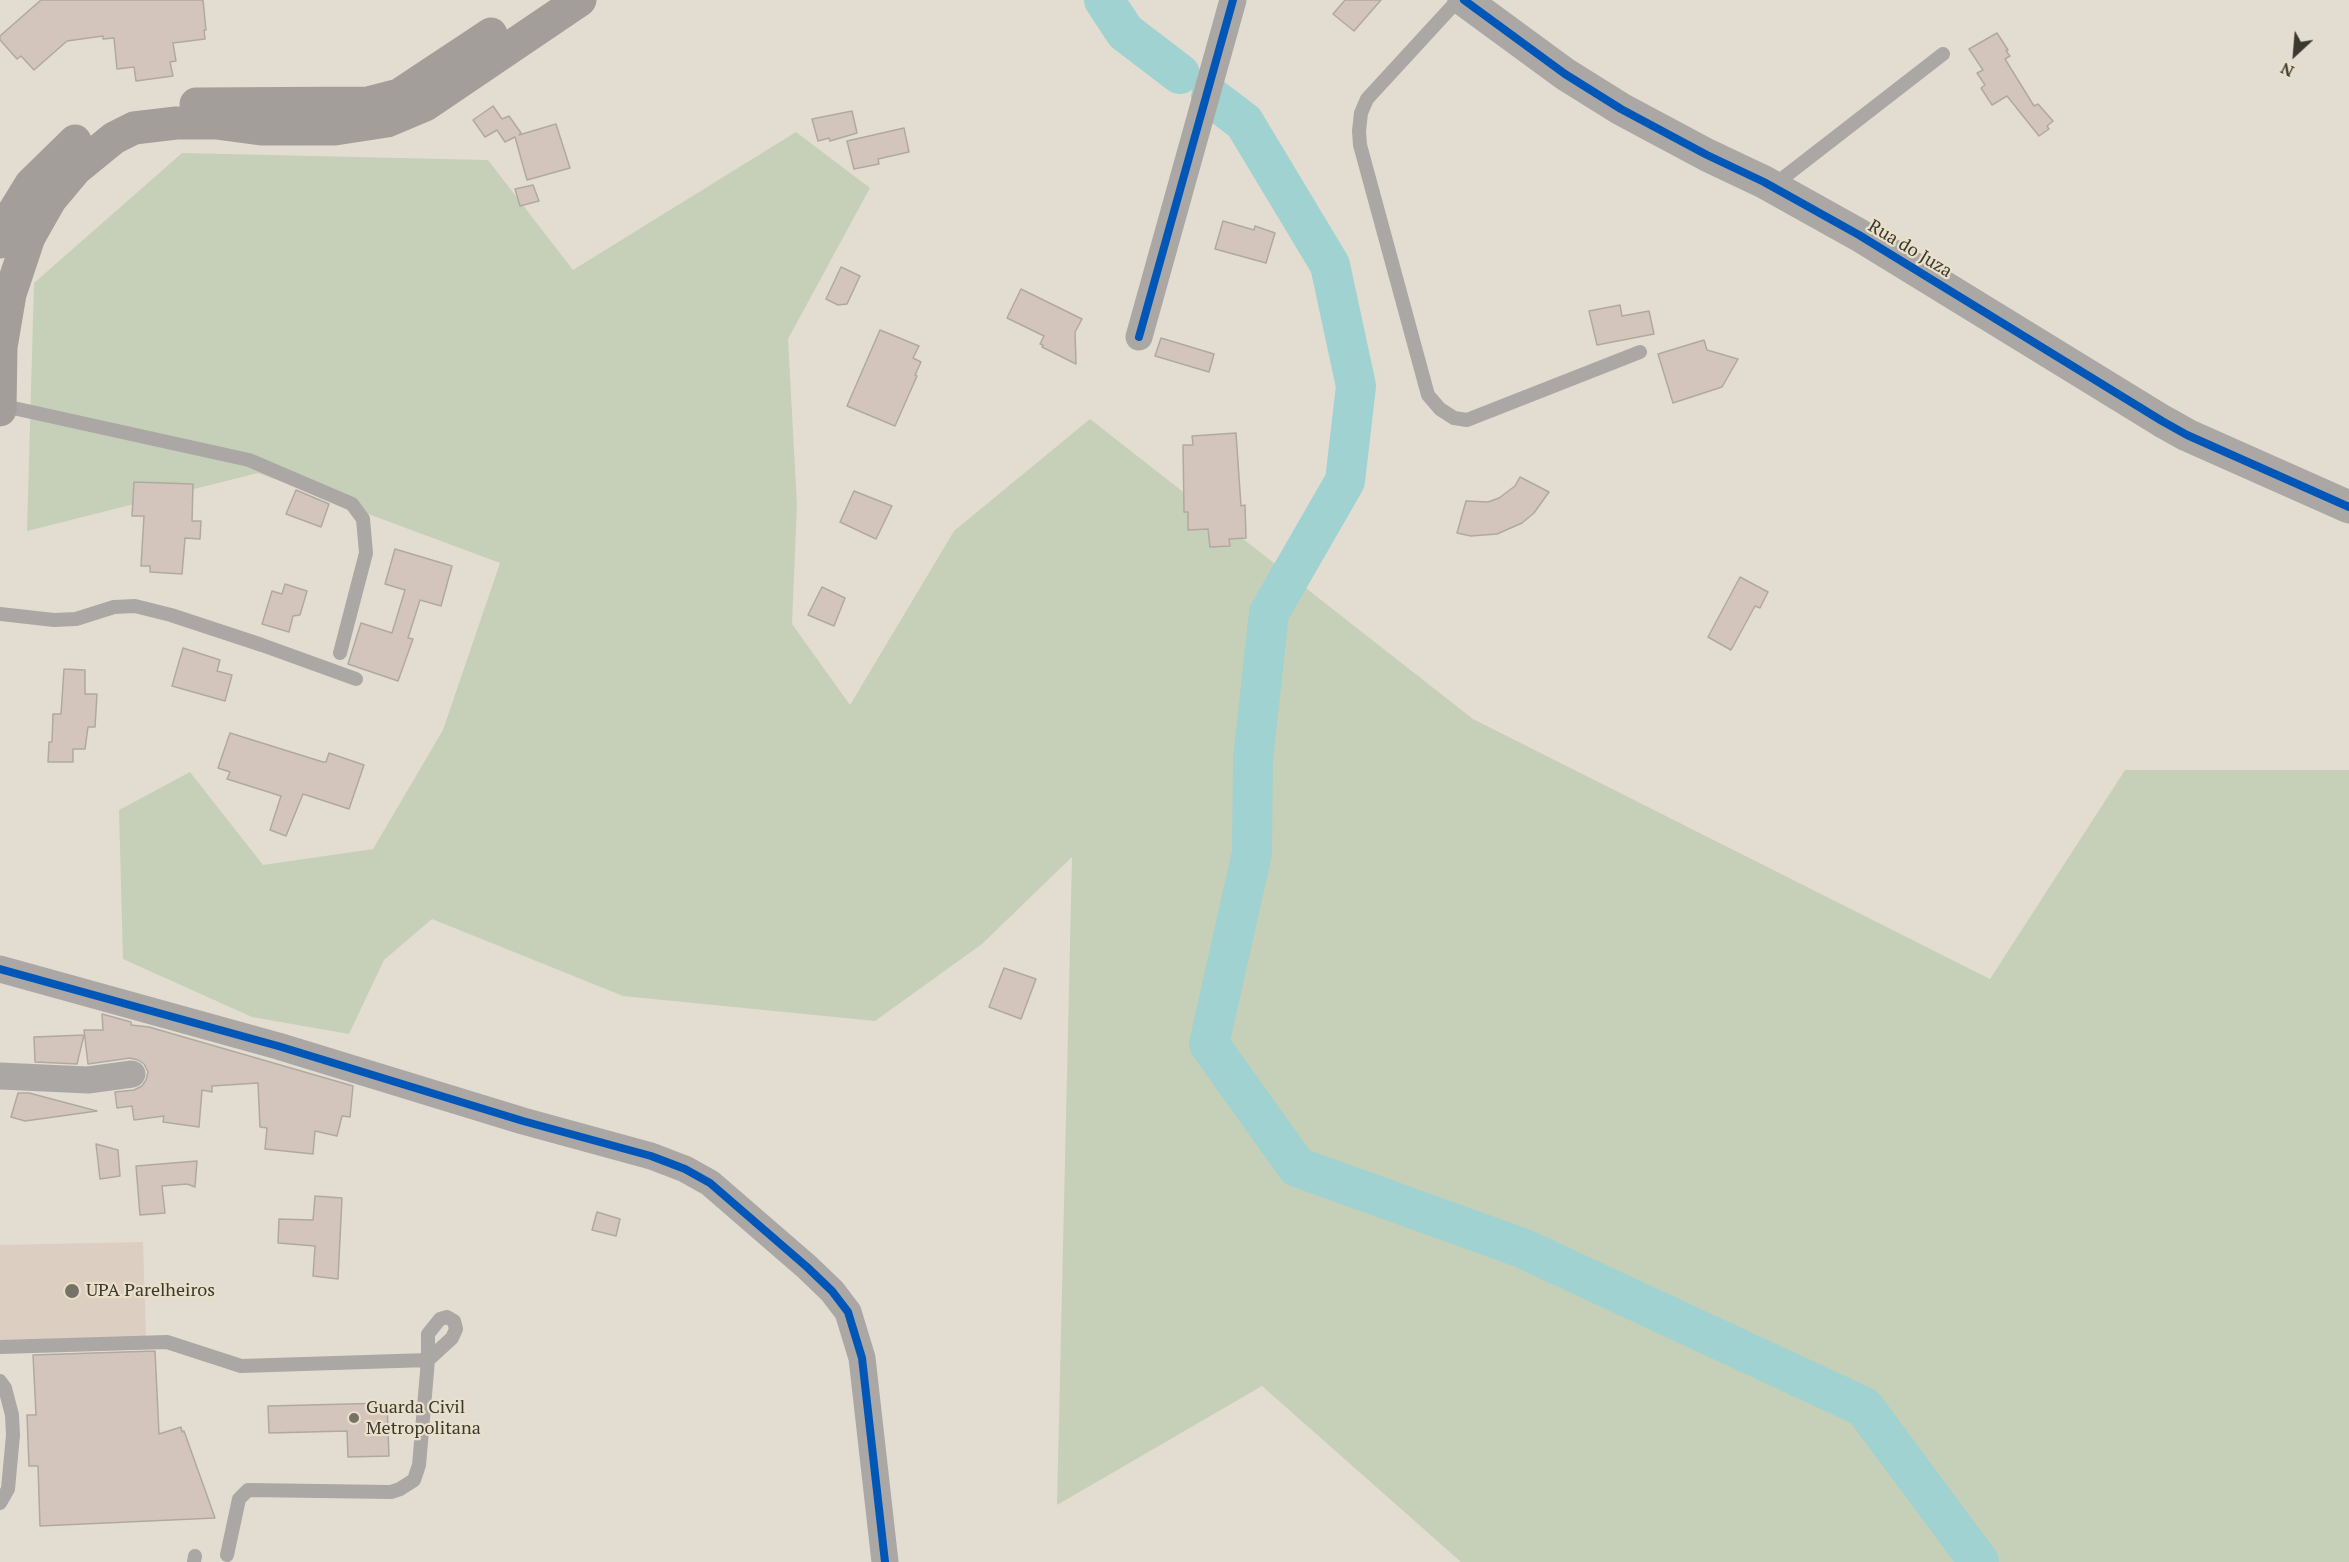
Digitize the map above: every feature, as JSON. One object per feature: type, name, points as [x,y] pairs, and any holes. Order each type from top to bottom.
[{"type":"main road","points":[[0,242],[5,226],[31,184],[82,134],[103,120],[154,105],[368,102],[399,95],[542,0]]},
{"type":"main road","points":[[0,410],[1,347],[10,294],[29,237],[50,200],[63,184],[76,169],[114,138],[134,129],[176,123],[216,123],[261,129],[335,129],[387,122],[426,105],[580,0]]},
{"type":"street","points":[[1139,337],[1233,0]]},
{"type":"street","name":"Rua do Juza","points":[[1464,0],[1565,74],[1622,109],[1678,141],[1772,186],[1980,308],[2162,421],[2187,435],[2349,507]]},
{"type":"street","points":[[0,969],[278,1046],[523,1121],[651,1156],[685,1168],[710,1183],[807,1267],[848,1312],[862,1358],[885,1562]]},
{"type":"street","points":[[0,1076],[88,1080],[132,1074]]},
{"type":"lane","points":[[1458,0],[1367,99],[1361,113],[1359,131],[1360,145],[1428,395],[1440,409],[1454,418],[1467,420],[1640,352]]},
{"type":"lane","points":[[1772,186],[1943,54]]},
{"type":"lane","points":[[0,405],[249,460],[352,504],[363,519],[366,553],[340,653]]},
{"type":"lane","points":[[0,614],[54,620],[76,619],[114,607],[135,606],[171,615],[262,645],[356,679]]},
{"type":"lane","points":[[0,1347],[167,1342],[241,1366],[428,1360],[419,1465],[414,1480],[391,1492],[248,1490],[239,1499],[227,1555]]},
{"type":"lane","points":[[0,1381],[5,1388],[12,1415],[14,1435],[8,1490],[0,1503]]},
{"type":"shaded area","name":"UPA Parelheiros","points":[[143,1242],[146,1337],[0,1342],[0,1245]]},
{"type":"green space","points":[[796,132],[870,188],[788,339],[797,505],[792,624],[850,705],[954,531],[1090,419],[1473,719],[1990,979],[2125,770],[2349,770],[2349,1562],[1461,1562],[1262,1386],[1057,1505],[1072,857],[982,944],[875,1021],[623,996],[432,919],[384,960],[349,1034],[252,1017],[123,959],[119,810],[190,772],[263,865],[373,849],[443,730],[500,563],[258,473],[27,531],[34,283],[182,153],[488,160],[573,270]]},
{"type":"building","points":[[41,0],[203,0],[205,39],[173,43],[176,61],[170,62],[173,76],[136,81],[134,67],[117,69],[114,38],[103,39],[103,36],[67,41],[34,70],[21,56],[17,59],[0,40],[0,36]]},
{"type":"building","points":[[1345,0],[1381,0],[1354,31],[1333,14]]},
{"type":"building","points":[[1997,33],[2010,56],[2005,59],[2034,106],[2038,104],[2053,121],[2047,126],[2049,129],[2039,136],[2007,96],[1992,105],[1981,88],[1985,85],[1977,73],[1983,70],[1969,49]]},
{"type":"building","points":[[493,106],[502,119],[509,116],[521,133],[519,135],[556,124],[570,168],[527,180],[515,137],[505,142],[497,130],[485,137],[473,120]]},
{"type":"building","points":[[852,111],[857,133],[830,141],[829,138],[818,141],[812,119]]},
{"type":"building","points":[[904,128],[909,152],[878,159],[879,164],[854,169],[847,141]]},
{"type":"building","points":[[533,185],[539,201],[520,206],[515,189]]},
{"type":"building","points":[[1223,221],[1254,230],[1255,226],[1275,233],[1266,263],[1215,249]]},
{"type":"building","points":[[841,267],[860,276],[847,304],[838,305],[826,299]]},
{"type":"building","points":[[1021,289],[1082,319],[1075,332],[1076,364],[1042,347],[1043,345],[1040,344],[1044,336],[1007,318]]},
{"type":"building","points":[[1620,305],[1622,316],[1649,311],[1654,334],[1597,345],[1589,311]]},
{"type":"building","points":[[880,330],[919,346],[913,358],[921,362],[915,375],[917,376],[895,426],[847,406]]},
{"type":"building","points":[[1161,338],[1214,354],[1209,372],[1155,356]]},
{"type":"building","points":[[1704,340],[1707,350],[1738,359],[1722,387],[1673,403],[1658,354]]},
{"type":"building","points":[[1236,433],[1241,506],[1245,505],[1246,538],[1229,539],[1230,546],[1210,547],[1208,529],[1188,530],[1188,512],[1184,512],[1183,445],[1193,445],[1192,436]]},
{"type":"building","points":[[1520,477],[1549,492],[1534,513],[1522,523],[1497,534],[1471,536],[1457,533],[1466,501],[1488,502],[1499,498],[1515,486]]},
{"type":"building","points":[[134,482],[193,484],[192,521],[201,521],[200,539],[185,538],[182,574],[150,572],[150,566],[141,566],[144,516],[132,516]]},
{"type":"building","points":[[296,490],[329,504],[321,527],[286,514]]},
{"type":"building","points":[[854,491],[892,506],[876,539],[840,522]]},
{"type":"building","points":[[395,549],[452,566],[441,606],[420,600],[408,638],[413,639],[398,681],[348,664],[361,623],[392,633],[405,590],[385,584]]},
{"type":"building","points":[[1740,577],[1768,592],[1760,608],[1755,606],[1731,650],[1708,637]]},
{"type":"building","points":[[285,584],[307,591],[300,615],[293,616],[289,632],[262,624],[272,591],[282,594]]},
{"type":"building","points":[[822,587],[845,598],[834,626],[808,615]]},
{"type":"building","points":[[183,648],[220,660],[217,671],[232,675],[225,701],[172,686]]},
{"type":"building","points":[[64,669],[85,670],[85,694],[97,694],[95,727],[88,727],[85,749],[73,749],[73,762],[48,762],[49,742],[52,742],[53,714],[61,714]]},
{"type":"building","points":[[230,733],[323,762],[326,762],[329,753],[364,765],[349,809],[303,794],[286,836],[270,830],[281,796],[227,779],[230,772],[218,768]]},
{"type":"building","points":[[1004,968],[1036,979],[1021,1019],[989,1007]]},
{"type":"building","points":[[102,1014],[131,1022],[131,1025],[149,1027],[353,1086],[350,1117],[342,1116],[337,1136],[315,1131],[313,1154],[265,1149],[267,1128],[260,1127],[258,1083],[212,1086],[212,1092],[202,1090],[199,1127],[163,1122],[164,1116],[134,1120],[132,1106],[117,1108],[115,1092],[134,1090],[142,1086],[148,1072],[144,1064],[130,1058],[88,1064],[84,1030],[103,1030]]},
{"type":"building","points":[[84,1035],[77,1064],[35,1062],[34,1037]]},
{"type":"building","points":[[18,1093],[29,1093],[97,1111],[25,1121],[11,1117]]},
{"type":"building","points":[[96,1144],[118,1150],[120,1176],[100,1179]]},
{"type":"building","points":[[197,1161],[195,1187],[187,1184],[162,1186],[165,1213],[140,1215],[136,1166]]},
{"type":"building","points":[[315,1196],[342,1198],[338,1279],[313,1276],[315,1246],[278,1243],[279,1219],[313,1220]]},
{"type":"building","points":[[597,1212],[620,1219],[616,1236],[592,1230]]},
{"type":"building","points":[[155,1351],[159,1434],[181,1427],[182,1432],[184,1431],[215,1518],[40,1526],[38,1466],[29,1466],[27,1415],[36,1415],[33,1355]]},
{"type":"building","name":"Guarda Civil Metropolitana","points":[[387,1403],[389,1456],[348,1457],[347,1431],[269,1433],[268,1406]]},
{"type":"waterway","points":[[1104,0],[1125,32],[1180,74]]},
{"type":"waterway","points":[[1211,97],[1244,122],[1330,265],[1356,386],[1345,481],[1269,613],[1253,759],[1252,853],[1209,1044],[1297,1167],[1522,1248],[1864,1407],[1979,1562]]},
{"type":"cycle path","points":[[1139,337],[1233,0]]},
{"type":"cycle path","points":[[1464,0],[1565,74],[1621,109],[1707,155],[1764,182],[1859,235],[2162,421],[2187,435],[2349,507]]},
{"type":"cycle path","points":[[0,969],[278,1046],[523,1121],[651,1156],[685,1169],[710,1183],[807,1267],[832,1291],[848,1312],[862,1358],[885,1562]]},
{"type":"place","name":"UPA Parelheiros","points":[[72,1291]]},
{"type":"place","name":"Guarda Civil Metropolitana","points":[[354,1418]]}]
